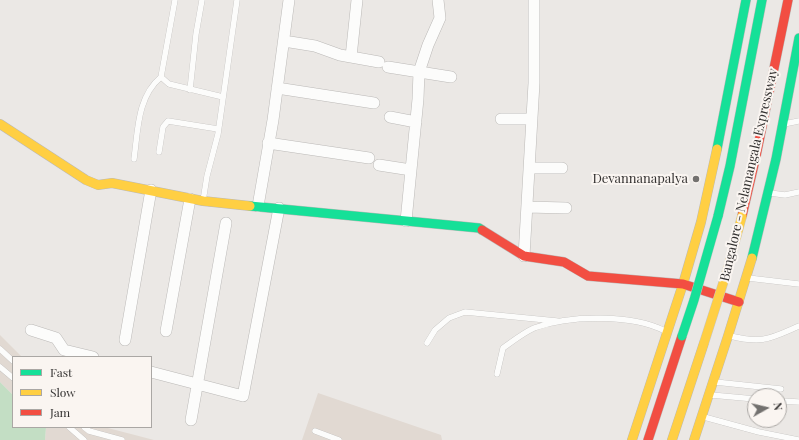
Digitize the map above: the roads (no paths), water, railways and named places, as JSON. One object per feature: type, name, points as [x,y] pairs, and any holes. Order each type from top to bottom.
[{"type":"main road","points":[[632,440],[684,284],[701,222],[746,0]]},
{"type":"main road","name":"Bangalore - Nelamangala Expressway","points":[[648,440],[694,300],[718,216],[730,166],[762,0]]},
{"type":"main road","name":"Bangalore - Nelamangala Expressway","points":[[672,440],[713,317],[742,216],[788,0]]},
{"type":"main road","points":[[694,440],[739,302],[759,231],[797,63],[799,38]]},
{"type":"main road","points":[[0,124],[86,180],[98,185],[112,183],[203,201],[479,228],[524,256],[564,262],[588,276],[684,284],[739,302]]},
{"type":"street","points":[[258,206],[277,88],[289,0]]},
{"type":"street","points":[[351,57],[357,0]]},
{"type":"street","points":[[406,221],[416,122],[419,72],[428,45],[440,18],[438,0]]},
{"type":"street","points":[[524,256],[534,83],[534,0]]},
{"type":"street","points":[[284,41],[315,46],[340,55],[383,65],[451,77]]},
{"type":"street","points":[[277,88],[374,103]]},
{"type":"street","points":[[390,117],[416,122]]},
{"type":"street","points":[[501,119],[532,119]]},
{"type":"street","points":[[268,143],[369,158]]},
{"type":"street","points":[[379,165],[411,170]]},
{"type":"street","points":[[529,168],[562,168]]},
{"type":"street","points":[[125,340],[151,190]]},
{"type":"street","points":[[166,331],[190,199]]},
{"type":"street","points":[[527,207],[566,208]]},
{"type":"street","points":[[152,372],[243,396],[279,208]]},
{"type":"street","points":[[190,420],[198,384],[200,364],[226,224]]},
{"type":"street","points":[[30,330],[56,338],[64,350],[89,356]]},
{"type":"lane","points":[[134,160],[142,105],[152,85],[161,77],[175,0]]},
{"type":"lane","points":[[190,90],[196,34],[202,0]]},
{"type":"lane","points":[[203,201],[206,176],[218,129],[236,0]]},
{"type":"lane","points":[[161,77],[169,84],[223,97]]},
{"type":"lane","points":[[159,152],[163,127],[168,121],[218,129]]},
{"type":"lane","points":[[782,125],[799,121]]},
{"type":"lane","points":[[767,193],[785,195],[799,192]]},
{"type":"lane","points":[[746,277],[799,284]]},
{"type":"lane","points":[[427,343],[436,330],[449,318],[464,312],[559,321],[596,318],[633,321],[653,325],[668,332]]},
{"type":"lane","points":[[497,374],[503,348],[533,329],[559,321]]},
{"type":"lane","points":[[728,335],[755,340],[770,339],[799,326]]},
{"type":"lane","points":[[0,349],[12,360]]},
{"type":"lane","points":[[0,366],[12,377]]},
{"type":"lane","points":[[713,382],[771,388]]},
{"type":"lane","points":[[709,394],[747,398]]},
{"type":"lane","points":[[787,401],[799,402]]},
{"type":"lane","points":[[702,416],[759,432],[799,440]]},
{"type":"lane","points":[[70,428],[84,440]]},
{"type":"lane","points":[[85,428],[89,431],[122,440]]},
{"type":"lane","points":[[315,431],[339,440]]},
{"type":"place","name":"Devannanapalya","points":[[696,179]]}]
